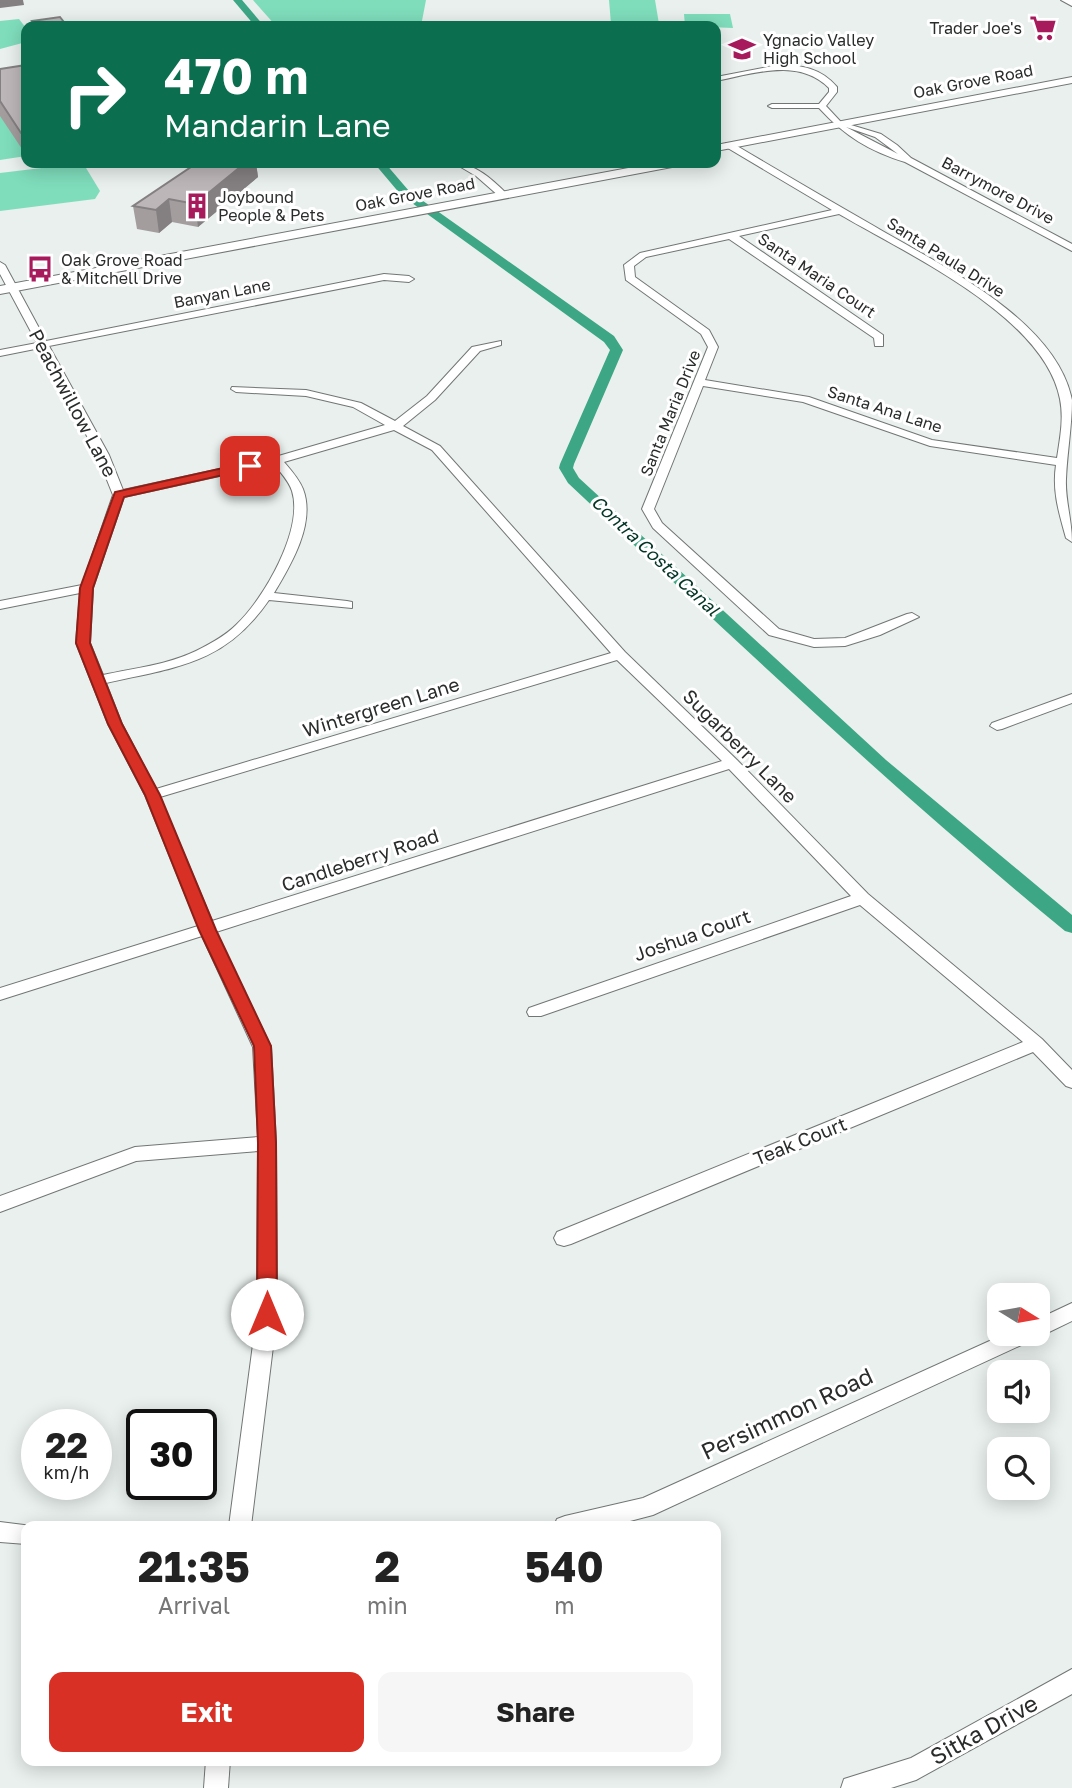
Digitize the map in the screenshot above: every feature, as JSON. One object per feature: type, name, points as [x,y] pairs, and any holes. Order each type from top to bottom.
[{"type":"main road","points":[[1066,0],[1072,3]]},
{"type":"main road","name":"Oak Grove Road","points":[[721,152],[1072,80]]},
{"type":"main road","name":"Oak Grove Road","points":[[842,127],[861,127],[1072,88]]},
{"type":"main road","name":"Oak Grove Road","points":[[721,148],[732,148]]},
{"type":"main road","name":"Oak Grove Road","points":[[499,192],[612,168]]},
{"type":"main road","name":"Oak Grove Road","points":[[4,280],[392,208],[434,204],[642,168]]},
{"type":"main road","name":"Oak Grove Road","points":[[4,280],[341,226],[409,213],[434,204]]},
{"type":"main road","points":[[341,226],[349,219],[390,211],[392,208]]},
{"type":"street","points":[[721,78],[782,68],[802,69],[824,77],[833,87],[833,92],[821,106],[772,106]]},
{"type":"street","name":"Barrymore Drive","points":[[821,106],[842,127],[885,153],[908,160],[1072,248]]},
{"type":"street","name":"Barrymore Drive","points":[[861,127],[901,151],[908,160]]},
{"type":"street","name":"Santa Paula Drive","points":[[732,148],[985,296],[1026,331],[1057,372],[1068,410],[1062,462],[1062,504],[1072,538]]},
{"type":"street","points":[[468,168],[479,174],[499,192]]},
{"type":"street","name":"Santa Maria Drive","points":[[840,211],[643,256],[629,265],[630,278],[705,332],[713,347],[648,509],[657,525],[774,632],[798,641],[831,645],[853,640],[912,617]]},
{"type":"street","name":"Santa Maria Court","points":[[732,236],[878,337],[879,344]]},
{"type":"street","name":"Banyan Lane","points":[[0,353],[384,277],[409,279]]},
{"type":"street","name":"Peachwillow Lane","points":[[4,280],[103,455],[119,495],[87,588],[83,643],[115,724],[152,795],[208,930],[262,1046],[267,1143],[267,1314],[241,1521]]},
{"type":"street","points":[[119,495],[277,460],[397,425],[431,398],[476,349],[497,343]]},
{"type":"street","points":[[1057,372],[1072,373]]},
{"type":"street","name":"Santa Ana Lane","points":[[700,382],[805,399],[930,443],[1062,462]]},
{"type":"street","name":"Sugarberry Lane","points":[[236,389],[319,396],[357,405],[436,448],[620,656],[732,763],[862,898],[1035,1044],[1072,1081]]},
{"type":"street","points":[[99,680],[203,653],[242,627],[266,596],[296,536],[301,513],[298,491],[277,460]]},
{"type":"street","points":[[0,605],[87,588]]},
{"type":"street","points":[[266,596],[347,605]]},
{"type":"street","name":"Wintergreen Lane","points":[[152,795],[620,656]]},
{"type":"street","points":[[997,726],[1072,698]]},
{"type":"street","name":"Candleberry Road","points":[[0,994],[732,763]]},
{"type":"street","name":"Joshua Court","points":[[535,1012],[862,898]]},
{"type":"street","name":"Teak Court","points":[[564,1238],[1035,1044]]},
{"type":"street","points":[[0,1204],[135,1154],[267,1143]]},
{"type":"street","points":[[1050,1322],[1072,1312]]},
{"type":"street","name":"Persimmon Road","points":[[587,1521],[645,1508],[999,1346]]},
{"type":"street","points":[[0,1532],[21,1534]]},
{"type":"street","name":"Sitka Drive","points":[[853,1788],[916,1768],[1072,1681]]},
{"type":"street","points":[[216,1788],[218,1766]]},
{"type":"green space","points":[[253,0],[426,0],[422,21],[272,21]]},
{"type":"green space","points":[[609,0],[655,0],[658,21],[611,21]]},
{"type":"green space","points":[[684,14],[730,14],[733,28],[721,28],[721,21],[685,21]]},
{"type":"green space","points":[[19,19],[21,43],[0,49],[0,21]]},
{"type":"green space","points":[[21,105],[21,157],[0,160],[0,108]]},
{"type":"green space","points":[[42,168],[86,168],[100,191],[95,199],[0,211],[0,173]]},
{"type":"building","points":[[60,17],[63,21],[32,21]]},
{"type":"building","points":[[21,66],[21,133],[0,101],[0,69]]},
{"type":"building","points":[[190,168],[239,168],[195,204],[169,199],[156,210],[133,206]]},
{"type":"waterway","name":"Contra Costa Canal","points":[[237,0],[256,21]]},
{"type":"waterway","name":"Contra Costa Canal","points":[[383,168],[405,193],[609,339],[617,350],[567,464],[566,468],[573,480],[880,764],[1072,926]]},
{"type":"place","name":"Trader Joe's","points":[[1043,28]]},
{"type":"place","name":"Ygnacio Valley High School","points":[[742,49]]},
{"type":"place","name":"Joybound People & Pets","points":[[197,206]]},
{"type":"place","name":"Oak Grove Road & Mitchell Drive","points":[[40,269]]},
{"type":"route","points":[[250,466],[119,495],[87,588],[83,643],[115,724],[152,795],[208,930],[262,1046],[267,1143],[267,1314]]}]
